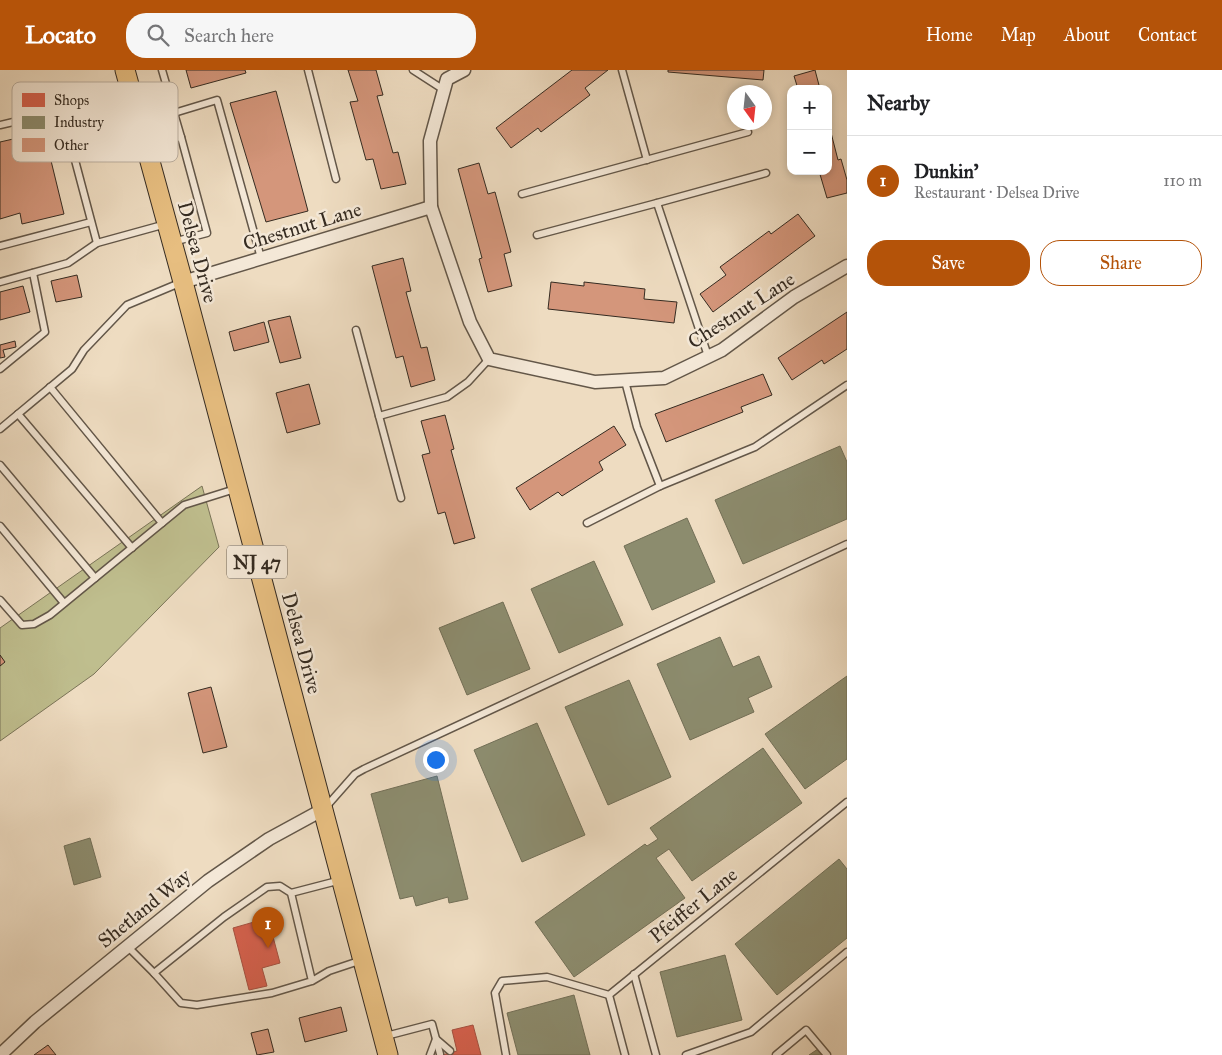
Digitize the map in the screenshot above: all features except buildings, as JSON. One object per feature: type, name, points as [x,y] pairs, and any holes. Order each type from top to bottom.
[{"type":"main road","name":"Delsea Drive","points":[[124,70],[128,82]]},
{"type":"main road","name":"Delsea Drive","points":[[150,162],[324,809],[385,1046]]},
{"type":"street","points":[[464,70],[447,79],[430,140],[431,207],[470,322],[489,359]]},
{"type":"street","name":"Chestnut Lane","points":[[183,282],[431,207]]},
{"type":"street","name":"Chestnut Lane","points":[[489,359],[595,382],[664,378],[722,350],[794,297],[847,266]]},
{"type":"street","name":"Shetland Way","points":[[0,1055],[35,1022],[127,946],[238,859],[324,809]]},
{"type":"lane","points":[[308,70],[336,179]]},
{"type":"lane","points":[[413,70],[444,90]]},
{"type":"lane","points":[[622,70],[648,160]]},
{"type":"lane","points":[[178,112],[217,100],[261,258]]},
{"type":"lane","points":[[172,243],[208,233],[178,127]]},
{"type":"lane","points":[[522,194],[748,132]]},
{"type":"lane","points":[[75,162],[97,243]]},
{"type":"lane","points":[[537,235],[766,172]]},
{"type":"lane","points":[[657,203],[708,356]]},
{"type":"lane","points":[[0,246],[91,222]]},
{"type":"lane","points":[[0,282],[68,263],[97,243],[167,224]]},
{"type":"lane","points":[[0,369],[45,332],[33,273]]},
{"type":"lane","points":[[0,429],[72,369],[84,350],[127,305],[183,282]]},
{"type":"lane","points":[[356,330],[401,498]]},
{"type":"lane","points":[[379,416],[447,398],[468,382],[489,359]]},
{"type":"lane","points":[[625,381],[637,427],[660,486]]},
{"type":"lane","points":[[588,523],[660,486],[755,447],[847,385]]},
{"type":"lane","points":[[50,387],[162,523]]},
{"type":"lane","points":[[18,414],[132,548]]},
{"type":"lane","points":[[0,465],[95,578]]},
{"type":"lane","points":[[0,600],[22,625],[34,624],[50,615],[184,505],[237,488]]},
{"type":"lane","points":[[0,526],[64,603]]},
{"type":"lane","points":[[324,809],[355,774],[364,769],[847,544]]},
{"type":"lane","name":"Pfeiffer Lane","points":[[609,995],[847,802]]},
{"type":"lane","points":[[290,893],[342,879]]},
{"type":"lane","points":[[155,974],[224,917],[267,887],[280,886],[290,893],[312,981]]},
{"type":"lane","points":[[127,946],[181,1003],[198,1005],[272,993],[312,981],[329,971],[362,960]]},
{"type":"lane","points":[[686,1055],[751,1032],[847,952]]},
{"type":"lane","points":[[634,974],[656,1055]]},
{"type":"lane","points":[[506,1055],[495,993],[502,981],[547,977],[609,995],[625,1055]]},
{"type":"lane","points":[[385,1046],[432,1024],[440,1054]]},
{"type":"lane","points":[[776,1055],[806,1030],[827,1055]]},
{"type":"lane","points":[[436,1039],[450,1051]]},
{"type":"lane","points":[[430,1055],[436,1039]]},
{"type":"shaded area","points":[[202,486],[219,547],[94,674],[0,741],[0,628]]},
{"type":"place","name":"Dunkin'","points":[[268,948]]}]
